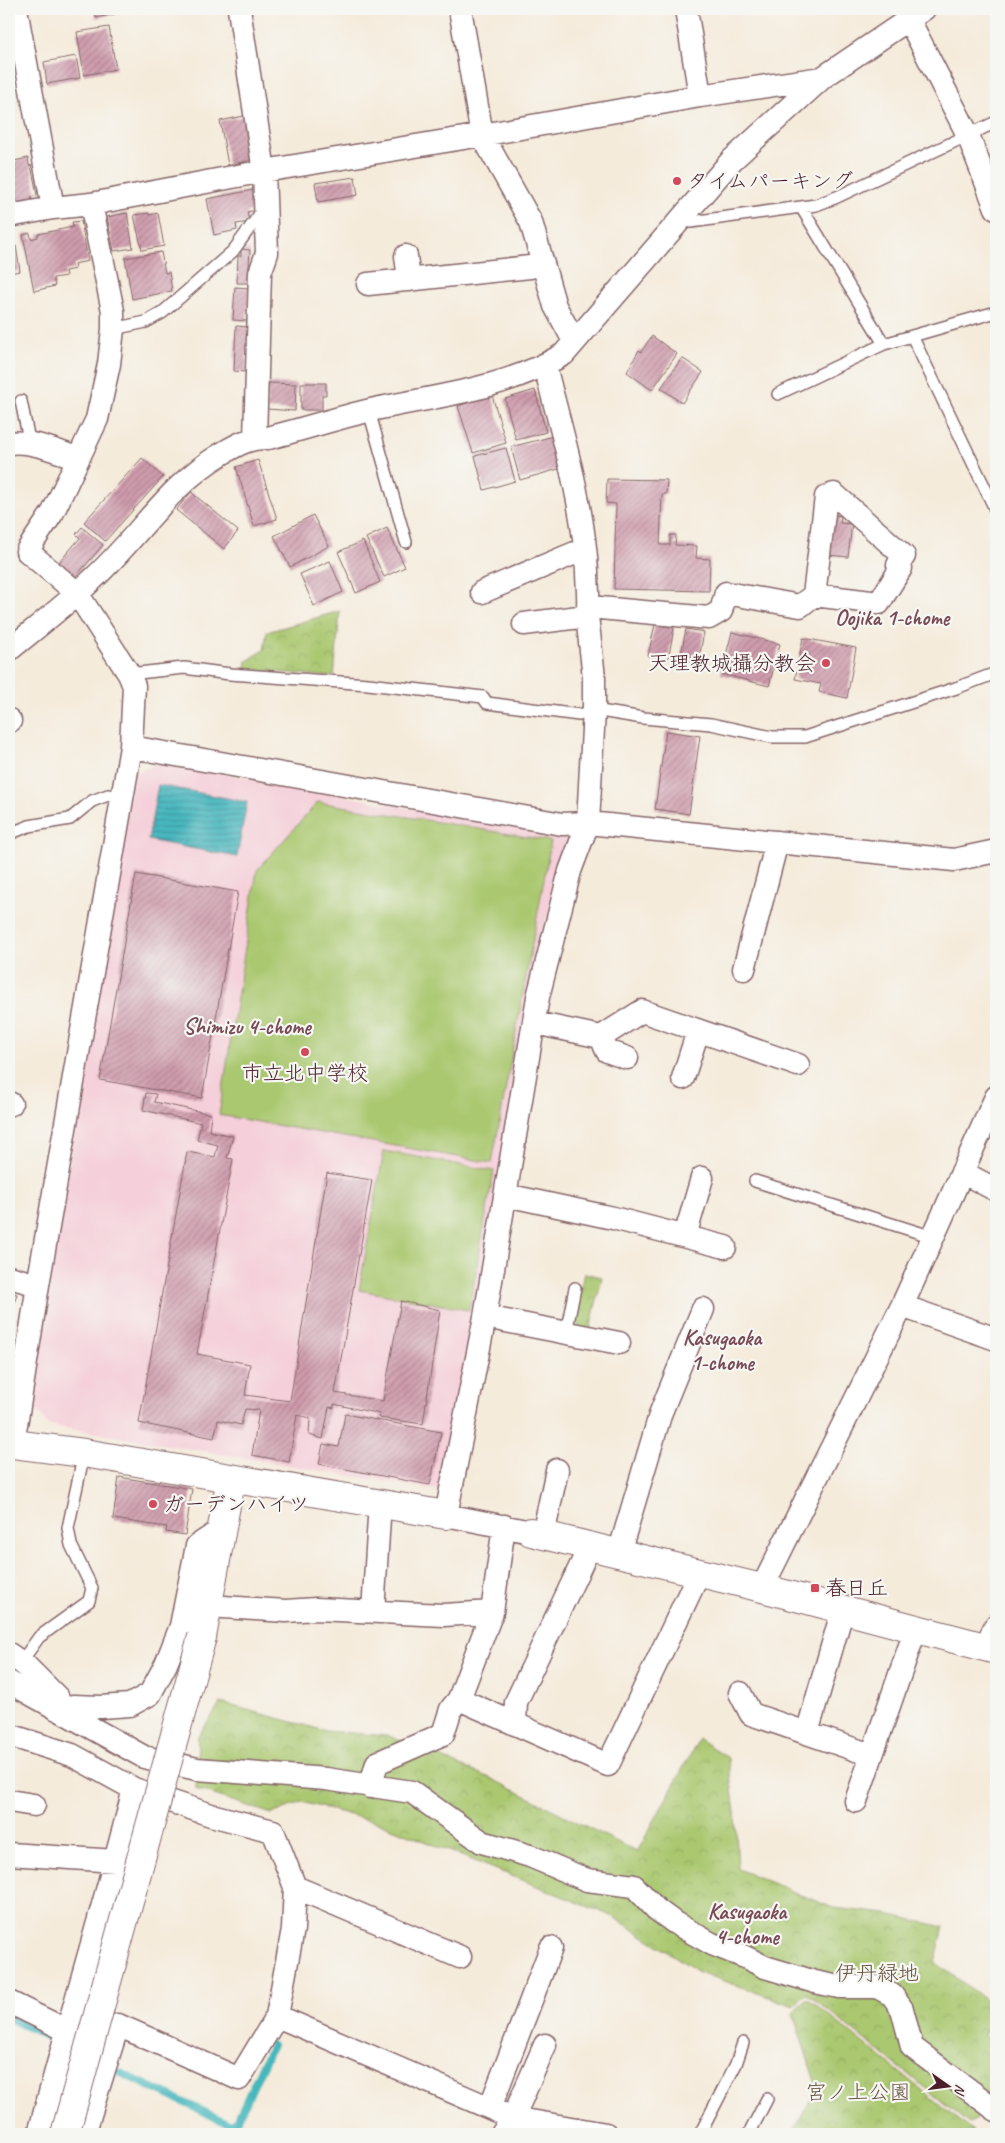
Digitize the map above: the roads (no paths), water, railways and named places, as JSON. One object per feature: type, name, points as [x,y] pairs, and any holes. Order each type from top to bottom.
[{"type":"street","points":[[16,9],[53,208]]},
{"type":"street","points":[[239,9],[264,171],[267,254],[260,274],[255,438]]},
{"type":"street","points":[[460,9],[482,136],[531,222],[555,306],[574,341]]},
{"type":"street","points":[[686,9],[700,96]]},
{"type":"street","points":[[9,650],[94,579],[181,483],[204,464],[255,438],[268,438],[369,411],[470,389],[545,366],[564,354],[732,160],[822,78],[914,13],[968,135],[996,208]]},
{"type":"street","points":[[9,216],[53,208],[92,204],[264,171],[482,136],[700,96],[822,78]]},
{"type":"street","points":[[92,204],[113,311],[109,364],[97,419],[53,512],[27,551],[77,593],[129,674],[134,686],[131,747],[11,1444],[84,1453],[446,1514],[537,1533],[916,1628],[992,1641]]},
{"type":"street","points":[[406,256],[409,280]]},
{"type":"street","points":[[368,284],[544,264]]},
{"type":"street","points":[[446,1514],[485,1317],[538,997],[570,870],[588,823],[594,677],[588,612],[586,550],[575,484],[545,366]]},
{"type":"street","points":[[20,444],[48,448],[77,458]]},
{"type":"street","points":[[524,624],[588,612],[710,618],[721,611],[726,593],[800,606],[814,595],[826,497],[834,494],[904,556],[898,565],[901,568],[879,603],[814,595]]},
{"type":"street","points":[[482,592],[586,550]]},
{"type":"street","points":[[131,747],[562,824],[588,823],[954,860],[996,851]]},
{"type":"street","points":[[744,969],[777,842]]},
{"type":"street","points":[[535,1023],[601,1037],[642,1012],[798,1065]]},
{"type":"street","points":[[683,1078],[698,1031]]},
{"type":"street","points":[[601,1037],[608,1051],[627,1058]]},
{"type":"street","points":[[762,1588],[902,1306],[996,1097]]},
{"type":"street","points":[[962,1172],[996,1190]]},
{"type":"street","points":[[685,1236],[702,1178]]},
{"type":"street","points":[[506,1195],[613,1218],[725,1247]]},
{"type":"street","points":[[9,1276],[38,1285]]},
{"type":"street","points":[[902,1306],[996,1339]]},
{"type":"street","points":[[619,1553],[661,1412],[703,1310]]},
{"type":"street","points":[[485,1317],[619,1343]]},
{"type":"street","points":[[537,1533],[557,1470]]},
{"type":"street","points":[[65,2134],[202,1637],[231,1478]]},
{"type":"street","points":[[373,1612],[380,1503]]},
{"type":"street","points":[[370,1787],[377,1763],[443,1734],[451,1708],[459,1699],[492,1612],[504,1526]]},
{"type":"street","points":[[57,1709],[73,1706],[130,1705],[150,1694],[166,1664],[181,1626],[197,1546],[221,1530]]},
{"type":"street","points":[[515,1724],[516,1702],[590,1546]]},
{"type":"street","points":[[459,1699],[608,1765],[699,1573]]},
{"type":"street","points":[[208,1606],[286,1611],[316,1609],[444,1615],[492,1612]]},
{"type":"street","points":[[806,1733],[842,1609]]},
{"type":"street","points":[[856,1801],[916,1628]]},
{"type":"street","points":[[15,1658],[58,1698],[57,1709]]},
{"type":"street","points":[[9,1682],[144,1757],[197,1768],[326,1780],[412,1792],[482,1842],[530,1856],[587,1880],[634,1886],[656,1910],[675,1923],[712,1944],[745,1956],[765,1967],[839,1987],[877,1987],[892,1995],[902,2009],[912,2047],[996,2110]]},
{"type":"street","points":[[740,1693],[751,1714],[871,1755]]},
{"type":"street","points":[[9,1735],[72,1755],[134,1789],[211,1815],[273,1831],[295,1887],[293,1929],[277,2016],[239,2079],[118,2025],[84,2134]]},
{"type":"street","points":[[40,2134],[66,2030],[116,1861],[134,1789]]},
{"type":"street","points":[[9,1801],[34,1805]]},
{"type":"street","points":[[9,1854],[116,1861]]},
{"type":"street","points":[[295,1887],[460,1956]]},
{"type":"street","points":[[490,2108],[535,1972],[552,1948]]},
{"type":"street","points":[[9,2002],[66,2030]]},
{"type":"street","points":[[277,2016],[490,2108],[508,2126],[606,2134]]},
{"type":"street","points":[[508,2126],[545,2045]]},
{"type":"lane","points":[[680,219],[691,222],[816,205],[837,197],[996,122]]},
{"type":"lane","points":[[113,329],[146,322],[162,313],[234,251],[265,206]]},
{"type":"lane","points":[[802,207],[884,344]]},
{"type":"lane","points":[[778,394],[884,344],[996,312]]},
{"type":"lane","points":[[912,336],[996,511]]},
{"type":"lane","points":[[20,444],[21,401]]},
{"type":"lane","points":[[369,411],[406,542]]},
{"type":"lane","points":[[129,674],[184,668],[230,674],[368,684],[483,697],[487,703],[579,715],[594,710],[643,718],[711,724],[772,738],[805,737],[956,688],[996,673]]},
{"type":"lane","points":[[9,834],[29,826],[70,819],[92,801],[108,794],[122,797]]},
{"type":"lane","points":[[755,1181],[933,1237]]},
{"type":"lane","points":[[566,1333],[575,1288]]},
{"type":"lane","points":[[15,1658],[39,1637],[89,1601],[92,1588],[71,1545],[68,1528],[84,1453]]},
{"type":"lane","points":[[700,2134],[736,2064],[743,2043]]},
{"type":"lane","points":[[749,2134],[767,2099]]},
{"type":"water","points":[[158,785],[247,802],[237,857],[148,840]]},
{"type":"waterway","points":[[9,2018],[62,2044]]},
{"type":"waterway","points":[[108,2067],[230,2124],[237,2121],[272,2045]]},
{"type":"place","name":"タイムパーキング","points":[[677,181]]},
{"type":"place","name":"天理教城攝分教会","points":[[826,663]]},
{"type":"place","name":"市立北中学校","points":[[305,1052]]},
{"type":"place","name":"ガーデンハイツ","points":[[153,1504]]},
{"type":"place","name":"春日丘","points":[[815,1588]]},
{"type":"district","name":"Oojika 1-chome","points":[[892,618]]},
{"type":"district","name":"Shimizu 4-chome","points":[[247,1027]]},
{"type":"district","name":"Kasugaoka 1-chome","points":[[722,1350]]},
{"type":"district","name":"Kasugaoka 4-chome","points":[[747,1924]]},
{"type":"park label","name":"伊丹緑地","points":[[877,1973]]},
{"type":"park label","name":"宮ノ上公園","points":[[858,2092]]}]
